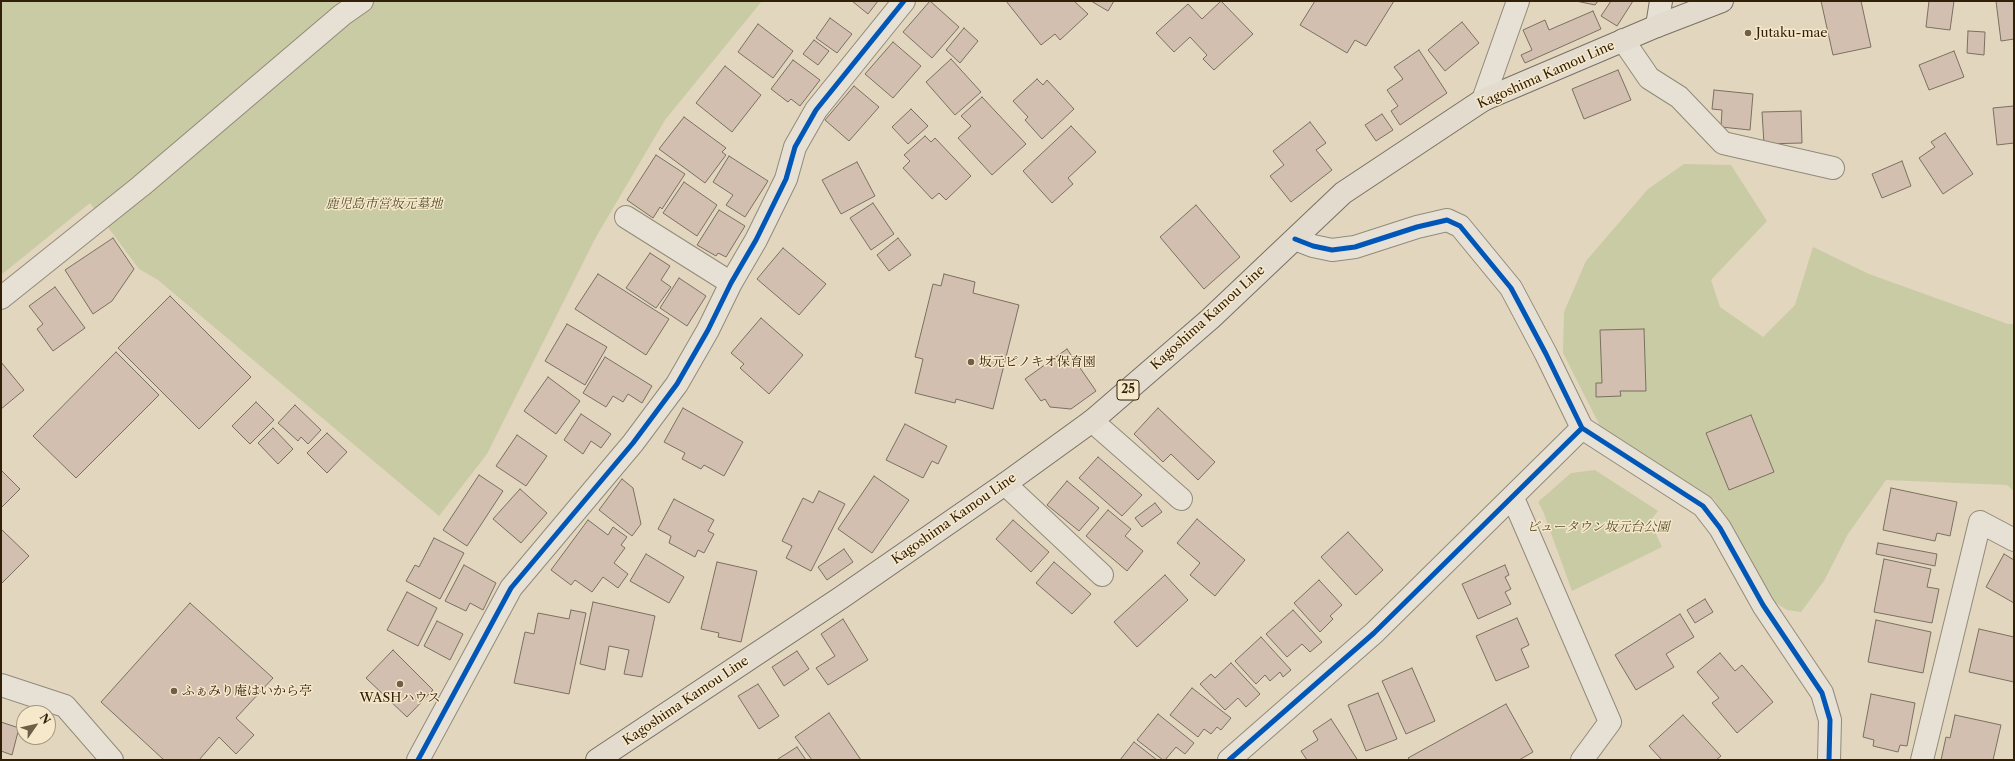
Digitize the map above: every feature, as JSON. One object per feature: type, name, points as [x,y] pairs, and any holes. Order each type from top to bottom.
[{"type":"main road","name":"Kagoshima Kamou Line","points":[[597,760],[842,597],[1092,422],[1210,319],[1343,193],[1483,100],[1623,40],[1722,1]]},
{"type":"street","points":[[1,298],[141,186],[342,15],[362,1]]},
{"type":"street","points":[[418,760],[511,588],[633,443],[677,384],[708,330],[731,283],[756,240],[782,186],[795,147],[816,110],[904,1]]},
{"type":"street","points":[[1483,100],[1518,1]]},
{"type":"street","points":[[1657,26],[1661,1]]},
{"type":"street","points":[[1623,40],[1649,78],[1679,97],[1723,143],[1833,168]]},
{"type":"street","points":[[626,217],[731,283]]},
{"type":"street","points":[[1295,239],[1312,246],[1332,250],[1355,247],[1417,226],[1447,220],[1460,226],[1511,288],[1546,354],[1582,428],[1703,506],[1720,528],[1764,605],[1822,693],[1830,720],[1829,760]]},
{"type":"street","points":[[1092,422],[1181,499]]},
{"type":"street","points":[[1229,760],[1374,633],[1514,498],[1582,428]]},
{"type":"street","points":[[1005,484],[1102,575]]},
{"type":"street","points":[[1514,498],[1610,722],[1582,760]]},
{"type":"street","points":[[1922,760],[1980,522],[2014,540]]},
{"type":"street","points":[[1,685],[65,706],[112,760]]},
{"type":"green space","name":"鹿児島市営坂元墓地","points":[[1,1],[762,1],[665,120],[596,237],[487,454],[439,516],[158,280],[139,269],[90,203],[1,275]]},
{"type":"green space","points":[[1684,164],[1731,165],[1767,221],[1711,280],[1720,307],[1763,337],[1795,305],[1813,247],[1869,274],[2008,324],[2014,324],[2014,491],[2007,485],[1886,480],[1848,534],[1824,581],[1801,612],[1787,610],[1767,597],[1714,499],[1602,430],[1563,353],[1564,312],[1586,261],[1648,189]]},
{"type":"green space","name":"ビュータウン坂元台公園","points":[[1595,470],[1658,511],[1650,521],[1662,547],[1572,591],[1543,511],[1538,502],[1571,473]]},
{"type":"building","points":[[852,1],[878,1],[868,14]]},
{"type":"building","points":[[930,1],[959,27],[932,58],[903,32]]},
{"type":"building","points":[[1006,1],[1074,1],[1088,14],[1060,40],[1055,34],[1041,45]]},
{"type":"building","points":[[1091,1],[1114,1],[1108,11]]},
{"type":"building","points":[[1221,1],[1253,34],[1214,70],[1203,59],[1207,55],[1190,37],[1174,52],[1156,33],[1188,4],[1202,19]]},
{"type":"building","points":[[1315,1],[1394,1],[1366,46],[1355,40],[1347,53],[1300,25]]},
{"type":"building","points":[[1576,1],[1598,1],[1595,5]]},
{"type":"building","points":[[1611,1],[1633,1],[1617,26],[1601,16]]},
{"type":"building","points":[[1821,1],[1861,1],[1871,47],[1833,55]]},
{"type":"building","points":[[1929,1],[1954,1],[1950,30],[1926,27]]},
{"type":"building","points":[[1996,1],[2014,1],[2014,39],[2001,41]]},
{"type":"building","points":[[1593,11],[1601,29],[1525,63],[1521,55],[1532,50],[1523,30],[1545,20],[1549,30]]},
{"type":"building","points":[[830,18],[852,34],[837,53],[816,38]]},
{"type":"building","points":[[1462,22],[1479,43],[1445,71],[1428,50]]},
{"type":"building","points":[[758,24],[793,51],[773,78],[738,52]]},
{"type":"building","points":[[964,28],[978,41],[960,63],[946,50]]},
{"type":"building","points":[[1968,31],[1985,32],[1984,55],[1967,53]]},
{"type":"building","points":[[814,40],[829,51],[818,65],[803,54]]},
{"type":"building","points":[[893,42],[921,66],[893,98],[865,74]]},
{"type":"building","points":[[1419,50],[1447,93],[1400,125],[1391,111],[1398,106],[1387,90],[1403,79],[1394,67]]},
{"type":"building","points":[[1954,51],[1964,77],[1929,90],[1919,65]]},
{"type":"building","points":[[951,59],[981,92],[955,115],[926,82]]},
{"type":"building","points":[[793,60],[820,80],[800,106],[791,99],[788,102],[771,89]]},
{"type":"building","points":[[725,66],[761,95],[732,132],[696,103]]},
{"type":"building","points":[[1618,70],[1631,100],[1584,119],[1572,89]]},
{"type":"building","points":[[1037,79],[1043,85],[1047,80],[1074,109],[1042,139],[1025,120],[1028,117],[1013,101]]},
{"type":"building","points":[[854,86],[879,107],[849,141],[825,120]]},
{"type":"building","points":[[1714,90],[1753,94],[1750,130],[1721,127],[1722,110],[1712,109]]},
{"type":"building","points":[[982,97],[1026,144],[992,175],[958,138],[971,126],[961,116]]},
{"type":"building","points":[[2014,106],[2014,143],[1997,145],[1993,108]]},
{"type":"building","points":[[911,109],[928,126],[908,144],[892,127]]},
{"type":"building","points":[[1801,111],[1802,143],[1764,144],[1762,112]]},
{"type":"building","points":[[1382,114],[1393,130],[1376,141],[1365,125]]},
{"type":"building","points":[[684,117],[726,148],[722,152],[726,155],[705,183],[659,149]]},
{"type":"building","points":[[1310,122],[1326,143],[1316,150],[1332,170],[1291,202],[1270,176],[1284,165],[1273,151]]},
{"type":"building","points":[[1071,126],[1096,152],[1068,178],[1073,184],[1052,203],[1023,171]]},
{"type":"building","points":[[1945,133],[1973,174],[1943,194],[1919,158],[1935,147],[1931,142]]},
{"type":"building","points":[[925,136],[931,142],[935,138],[971,176],[946,200],[939,193],[932,199],[903,168],[910,161],[904,155]]},
{"type":"building","points":[[656,155],[685,174],[662,209],[660,207],[653,218],[627,200]]},
{"type":"building","points":[[729,156],[768,181],[745,217],[726,205],[733,195],[713,182]]},
{"type":"building","points":[[1902,161],[1911,186],[1882,198],[1872,174]]},
{"type":"building","points":[[857,162],[875,196],[841,214],[822,180]]},
{"type":"building","points":[[684,182],[717,205],[697,236],[663,213]]},
{"type":"building","points":[[873,203],[894,234],[871,250],[850,218]]},
{"type":"building","points":[[1196,205],[1240,257],[1204,289],[1160,237]]},
{"type":"building","points":[[719,210],[745,226],[726,257],[718,253],[716,256],[697,245]]},
{"type":"building","points":[[113,238],[134,269],[112,301],[93,314],[65,270]]},
{"type":"building","points":[[898,238],[911,255],[889,271],[877,255]]},
{"type":"building","points":[[783,248],[826,284],[799,315],[757,279]]},
{"type":"building","points":[[650,253],[670,266],[661,280],[671,287],[656,308],[626,288]]},
{"type":"building","points":[[598,274],[669,319],[646,355],[575,309]]},
{"type":"building","points":[[944,274],[975,282],[973,293],[1019,305],[993,409],[956,399],[955,403],[915,393],[923,359],[915,357],[933,284],[941,286]]},
{"type":"building","points":[[679,278],[706,296],[687,326],[660,308]]},
{"type":"building","points":[[55,287],[85,328],[53,351],[37,329],[43,324],[29,306]]},
{"type":"building","points":[[170,296],[251,377],[199,429],[118,348]]},
{"type":"building","points":[[761,318],[803,355],[769,394],[740,368],[744,364],[731,353]]},
{"type":"building","points":[[567,324],[607,347],[585,385],[545,361]]},
{"type":"building","points":[[1644,329],[1646,391],[1620,391],[1621,396],[1596,397],[1596,383],[1602,383],[1600,330]]},
{"type":"building","points":[[1067,349],[1096,391],[1071,409],[1050,407],[1045,399],[1041,401],[1025,379]]},
{"type":"building","points":[[116,352],[159,395],[76,478],[33,436]]},
{"type":"building","points":[[605,357],[652,386],[642,403],[628,394],[623,402],[613,396],[606,407],[583,393]]},
{"type":"building","points":[[1,362],[24,390],[1,409]]},
{"type":"building","points":[[548,377],[580,401],[556,434],[524,411]]},
{"type":"building","points":[[256,402],[274,420],[250,444],[232,426]]},
{"type":"building","points":[[295,405],[321,430],[308,444],[301,437],[298,441],[278,423]]},
{"type":"building","points":[[683,408],[743,442],[724,476],[704,465],[701,469],[682,459],[685,453],[664,442]]},
{"type":"building","points":[[1158,408],[1215,462],[1198,480],[1171,454],[1163,462],[1134,434]]},
{"type":"building","points":[[581,414],[611,434],[601,448],[591,441],[583,454],[564,440]]},
{"type":"building","points":[[1751,415],[1774,472],[1729,490],[1706,433]]},
{"type":"building","points":[[905,424],[947,446],[938,464],[932,461],[923,478],[886,460]]},
{"type":"building","points":[[273,428],[293,449],[278,464],[258,443]]},
{"type":"building","points":[[327,433],[347,452],[327,473],[307,453]]},
{"type":"building","points":[[517,435],[547,456],[526,486],[496,466]]},
{"type":"building","points":[[1098,457],[1142,495],[1122,516],[1079,478]]},
{"type":"building","points":[[1,470],[20,489],[1,508]]},
{"type":"building","points":[[479,475],[503,491],[467,546],[443,530]]},
{"type":"building","points":[[874,476],[909,500],[872,553],[838,529]]},
{"type":"building","points":[[622,479],[633,488],[641,524],[632,536],[599,510]]},
{"type":"building","points":[[1067,481],[1099,508],[1079,531],[1047,505]]},
{"type":"building","points":[[1891,488],[1957,502],[1950,536],[1937,533],[1935,541],[1883,530]]},
{"type":"building","points":[[520,489],[547,513],[521,543],[493,519]]},
{"type":"building","points":[[819,491],[845,504],[811,571],[786,558],[792,546],[782,541],[803,498],[813,503]]},
{"type":"building","points":[[674,499],[714,520],[708,531],[714,534],[704,553],[698,550],[695,557],[669,543],[671,536],[658,529]]},
{"type":"building","points":[[1155,503],[1162,512],[1142,527],[1135,518]]},
{"type":"building","points":[[1108,510],[1131,529],[1125,536],[1143,551],[1127,571],[1086,536]]},
{"type":"building","points":[[1197,519],[1245,560],[1215,596],[1190,575],[1200,563],[1177,543]]},
{"type":"building","points":[[588,520],[608,535],[613,527],[627,537],[621,545],[625,548],[614,563],[628,574],[618,588],[603,577],[592,592],[575,580],[571,585],[551,570]]},
{"type":"building","points":[[1013,520],[1049,552],[1031,572],[996,539]]},
{"type":"building","points":[[1,529],[29,556],[1,584]]},
{"type":"building","points":[[1348,532],[1383,570],[1356,595],[1321,557]]},
{"type":"building","points":[[434,538],[464,553],[440,599],[406,581],[415,565],[419,567]]},
{"type":"building","points":[[1878,543],[1937,554],[1935,566],[1876,554]]},
{"type":"building","points":[[844,549],[853,562],[827,580],[818,567]]},
{"type":"building","points":[[646,554],[684,577],[669,603],[630,581]]},
{"type":"building","points":[[2004,554],[2014,560],[2014,603],[1986,587]]},
{"type":"building","points":[[1884,559],[1931,569],[1927,587],[1939,589],[1932,623],[1874,612]]},
{"type":"building","points":[[717,562],[757,571],[741,642],[718,637],[719,633],[701,629]]},
{"type":"building","points":[[1054,562],[1091,594],[1072,614],[1036,583]]},
{"type":"building","points":[[464,565],[496,583],[483,610],[470,603],[466,611],[445,601]]},
{"type":"building","points":[[1505,565],[1509,575],[1505,577],[1511,589],[1505,592],[1511,604],[1478,619],[1462,584]]},
{"type":"building","points":[[1165,575],[1188,600],[1137,647],[1114,622]]},
{"type":"building","points":[[1319,580],[1342,605],[1330,616],[1333,619],[1320,632],[1294,603]]},
{"type":"building","points":[[407,592],[437,608],[418,646],[387,630]]},
{"type":"building","points":[[1705,599],[1713,612],[1695,623],[1687,610]]},
{"type":"building","points":[[593,602],[655,616],[642,677],[624,674],[629,650],[609,646],[605,670],[580,664]]},
{"type":"building","points":[[190,603],[273,678],[236,718],[254,735],[236,754],[219,737],[199,760],[164,760],[101,702]]},
{"type":"building","points":[[571,610],[586,613],[569,694],[514,683],[525,632],[534,634],[538,613],[569,619]]},
{"type":"building","points":[[1293,610],[1322,642],[1310,652],[1302,644],[1287,657],[1266,634]]},
{"type":"building","points":[[1680,614],[1694,637],[1666,654],[1674,667],[1636,690],[1615,655]]},
{"type":"building","points":[[1517,618],[1529,645],[1521,649],[1529,667],[1496,681],[1476,636]]},
{"type":"building","points":[[843,619],[868,660],[828,685],[816,668],[835,656],[821,634]]},
{"type":"building","points":[[1876,620],[1931,632],[1923,673],[1868,662]]},
{"type":"building","points":[[437,621],[463,634],[450,660],[424,646]]},
{"type":"building","points":[[1979,629],[2014,637],[2014,682],[1969,672]]},
{"type":"building","points":[[1261,637],[1291,670],[1283,677],[1280,672],[1270,681],[1265,675],[1256,684],[1235,661]]},
{"type":"building","name":"WASHハウス","points":[[393,650],[433,690],[407,717],[366,678]]},
{"type":"building","points":[[797,651],[809,669],[784,686],[772,667]]},
{"type":"building","points":[[1720,653],[1735,671],[1742,665],[1773,702],[1737,733],[1712,703],[1719,698],[1697,672]]},
{"type":"building","points":[[1231,663],[1260,694],[1246,707],[1238,698],[1225,710],[1200,684],[1211,674],[1215,678]]},
{"type":"building","points":[[1412,668],[1435,721],[1406,734],[1382,681]]},
{"type":"building","points":[[758,684],[779,716],[759,729],[738,696]]},
{"type":"building","points":[[1192,688],[1231,718],[1221,730],[1217,727],[1211,734],[1204,729],[1198,737],[1170,715]]},
{"type":"building","points":[[1378,693],[1397,739],[1366,751],[1348,705]]},
{"type":"building","points":[[1871,694],[1915,703],[1907,746],[1900,745],[1898,752],[1873,746],[1874,740],[1863,737]]},
{"type":"building","points":[[1506,704],[1533,752],[1519,760],[1410,760],[1408,758]]},
{"type":"building","points":[[829,713],[861,760],[812,760],[795,737]]},
{"type":"building","points":[[1158,714],[1194,743],[1185,754],[1176,747],[1165,760],[1163,760],[1137,740]]},
{"type":"building","points":[[1683,715],[1721,756],[1716,760],[1662,760],[1649,746]]},
{"type":"building","points":[[1955,715],[2001,725],[1993,760],[1941,760],[1946,737],[1950,738]]},
{"type":"building","points":[[1331,719],[1357,759],[1356,760],[1307,760],[1301,751],[1318,740],[1313,731]]},
{"type":"building","points":[[1,722],[16,727],[16,740],[12,755],[1,751]]},
{"type":"building","points":[[1134,742],[1157,760],[1120,760]]},
{"type":"building","points":[[797,747],[806,760],[778,760],[778,759]]},
{"type":"cycle path","points":[[418,760],[511,588],[633,443],[677,384],[708,330],[731,283],[756,240],[786,179],[795,147],[816,110],[904,1]]},
{"type":"cycle path","points":[[1295,239],[1313,246],[1332,250],[1355,247],[1417,227],[1447,220],[1460,226],[1511,288],[1546,354],[1582,428],[1703,506],[1720,528],[1763,605],[1822,693],[1830,720],[1829,760]]},
{"type":"cycle path","points":[[1229,760],[1374,633],[1582,428]]},
{"type":"place","name":"Jutaku-mae","points":[[1748,33]]},
{"type":"place","name":"坂元ピノキオ保育園","points":[[971,362]]},
{"type":"place","name":"WASHハウス","points":[[400,684]]},
{"type":"place","name":"ふぁみり庵はいから亭","points":[[174,691]]}]
